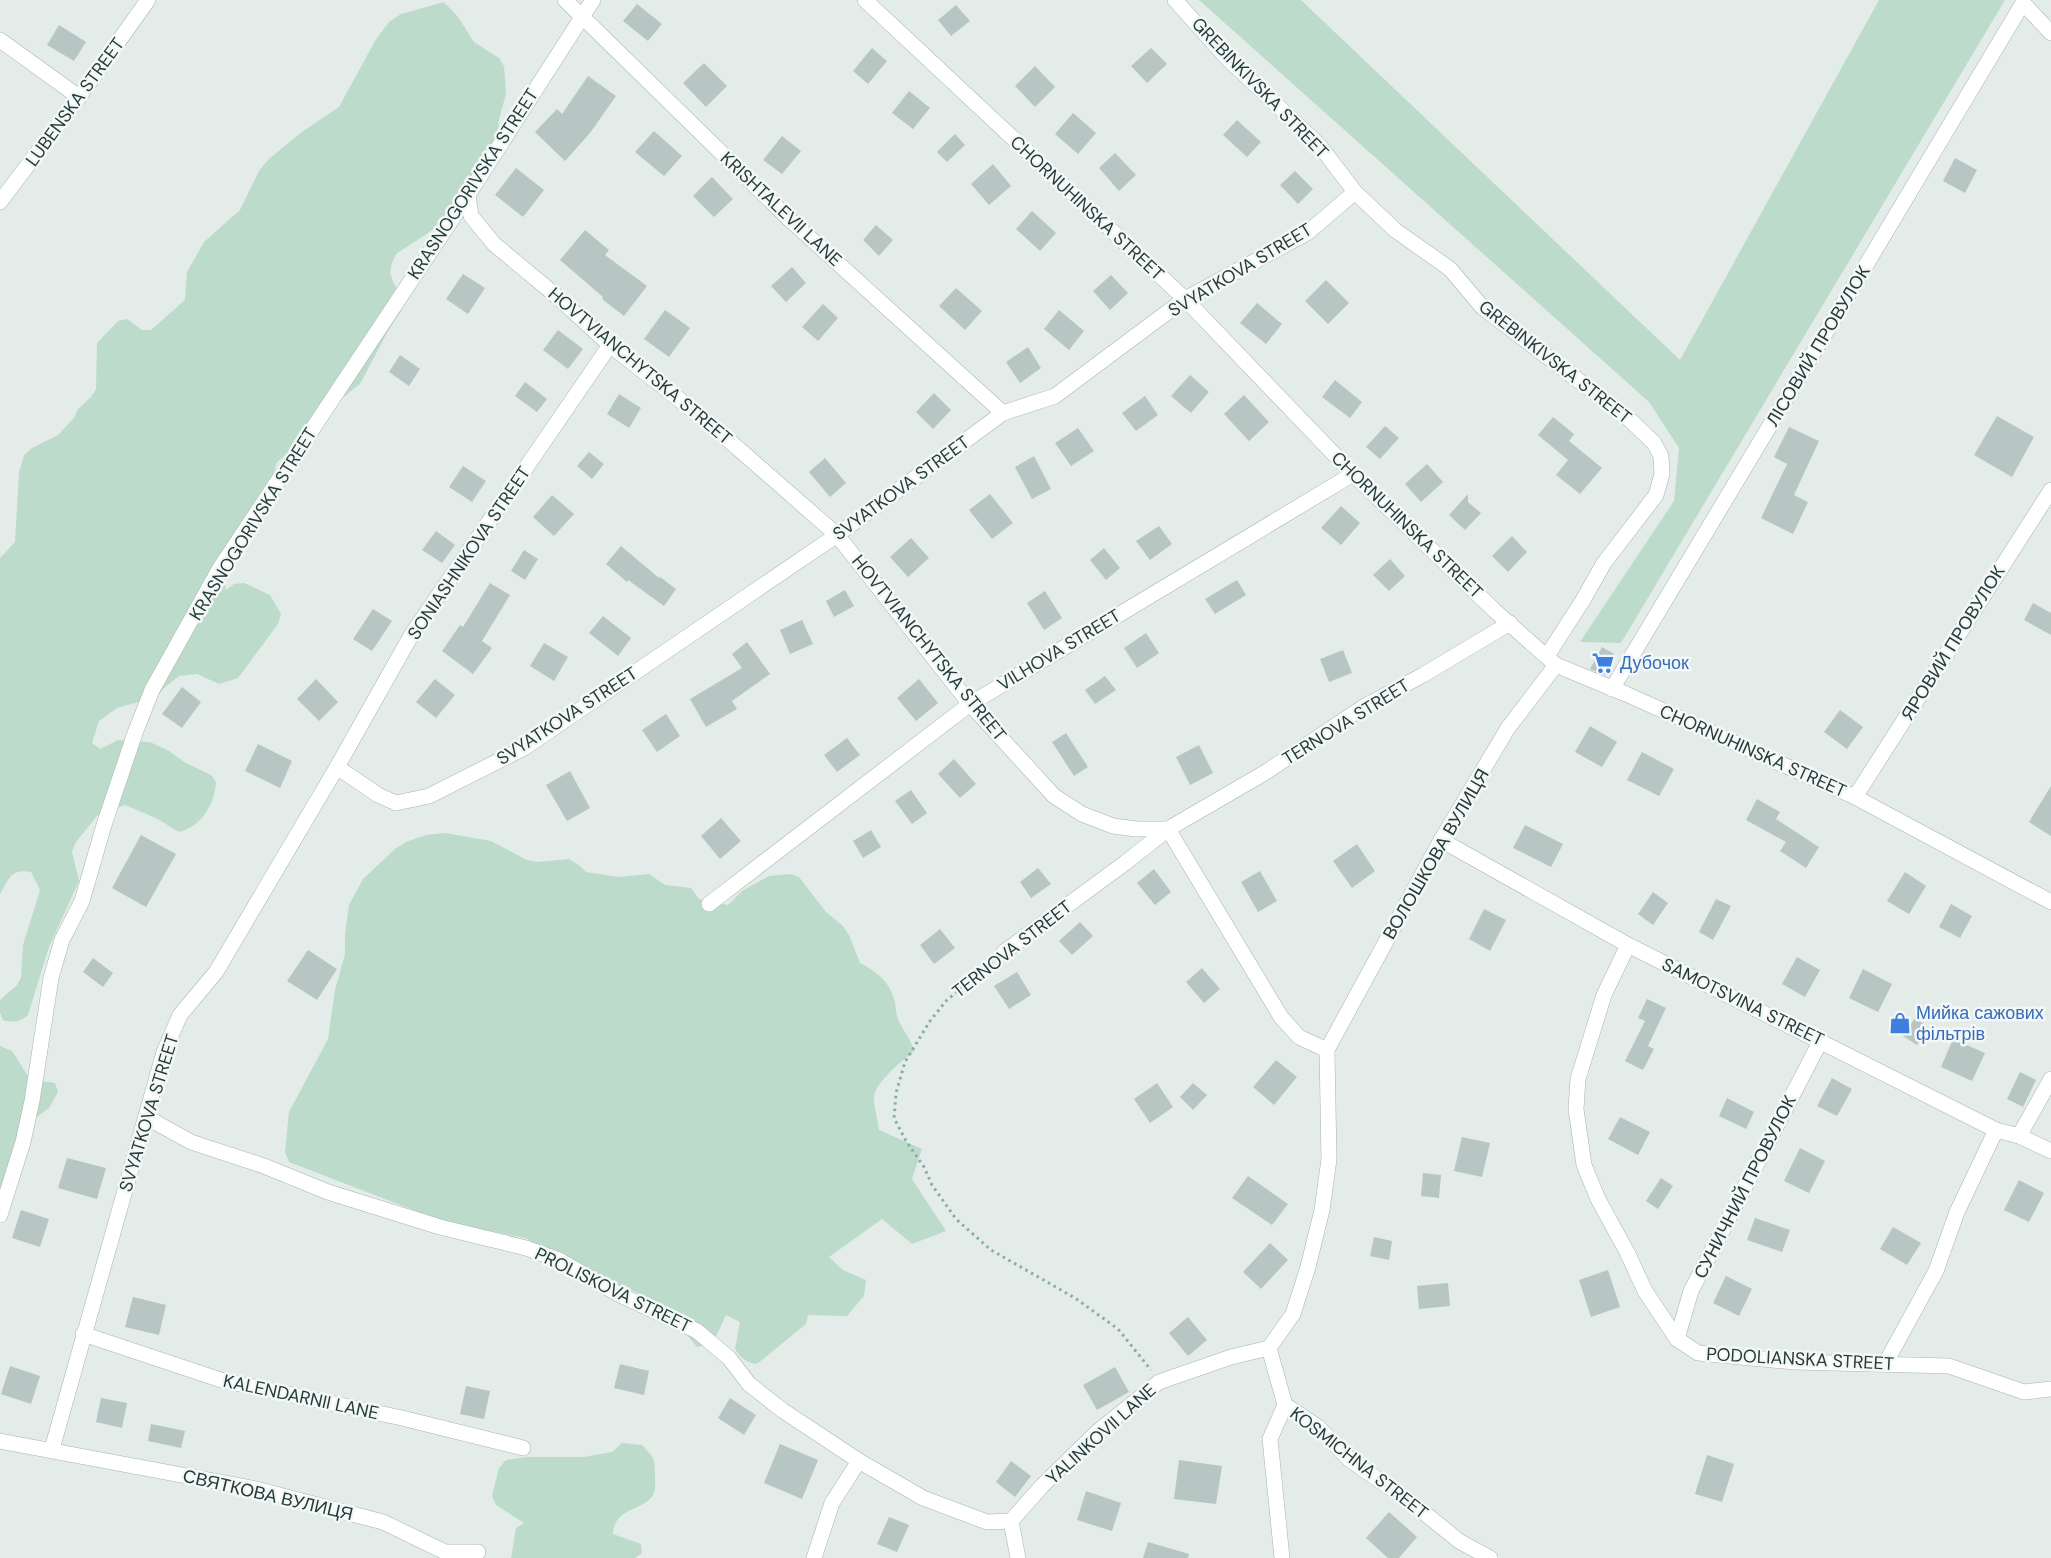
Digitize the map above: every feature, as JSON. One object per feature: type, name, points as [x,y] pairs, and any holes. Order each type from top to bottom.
[{"type":"street","name":"LUBENSKA STREET","points":[[0,202],[79,97],[148,0]]},
{"type":"street","name":"KRISHTALEVII LANE","points":[[565,0],[580,18],[788,218],[1003,413]]},
{"type":"street","name":"KRASNOGORIVSKA STREET","points":[[0,1215],[27,1126],[51,978],[62,940],[82,900],[104,824],[135,733],[152,690],[220,568],[468,195],[593,0]]},
{"type":"street","name":"CHORNUHINSKA STREET","points":[[865,0],[1185,300],[1353,474],[1495,611],[1551,661],[1855,797],[2051,902]]},
{"type":"street","name":"GREBINKIVSKA STREET","points":[[1175,0],[1226,57],[1320,146],[1355,192],[1395,230],[1450,269],[1483,308],[1628,418],[1654,443],[1661,456],[1662,474],[1656,495],[1604,563],[1551,661]]},
{"type":"street","name":"ЛІСОВИЙ ПРОВУЛОК","points":[[1612,689],[2023,3],[2051,33]]},
{"type":"street","points":[[0,40],[79,97]]},
{"type":"street","name":"SVYATKOVA STREET","points":[[52,1450],[83,1334],[164,1052],[180,1015],[216,972],[337,767],[378,795],[396,803],[429,796],[524,748],[837,535],[1003,413],[1055,396],[1185,300],[1307,233],[1355,192]]},
{"type":"street","name":"HOVTVIANCHYTSKA STREET","points":[[468,195],[471,216],[494,244],[553,293],[610,345],[709,423],[837,535],[970,704],[1054,796],[1082,814],[1113,826],[1136,829],[1168,829]]},
{"type":"street","name":"SONIASHNIKOVA STREET","points":[[337,767],[412,634],[610,345]]},
{"type":"street","name":"VILHOVA STREET","points":[[709,904],[970,704],[1353,474]]},
{"type":"street","name":"ЯРОВИЙ ПРОВУЛОК","points":[[1855,797],[2051,490]]},
{"type":"street","name":"TERNOVA STREET","points":[[1004,952],[1168,829],[1266,772],[1365,706],[1423,675],[1510,623]]},
{"type":"street","name":"ВОЛОШКОВА ВУЛИЦЯ","points":[[1327,1050],[1441,840],[1508,728],[1551,661]]},
{"type":"street","points":[[1168,829],[1281,1017],[1299,1037],[1327,1050],[1329,1159],[1322,1210],[1308,1267],[1293,1314],[1269,1348]]},
{"type":"street","name":"SAMOTSVINA STREET","points":[[1441,840],[1628,944],[1996,1130],[2018,1136],[2051,1151]]},
{"type":"street","name":"PODOLIANSKA STREET","points":[[1628,944],[1604,995],[1578,1079],[1576,1108],[1584,1165],[1598,1199],[1627,1252],[1645,1291],[1677,1339],[1698,1353],[1795,1362],[1948,1366],[2024,1392],[2051,1389]]},
{"type":"street","name":"СУНИЧНИЙ ПРОВУЛОК","points":[[1677,1339],[1691,1291],[1821,1040]]},
{"type":"street","points":[[2018,1136],[2051,1079]]},
{"type":"street","name":"PROLISKOVA STREET","points":[[146,1117],[191,1142],[264,1166],[328,1192],[440,1227],[526,1248],[560,1260],[618,1294],[697,1331],[728,1358],[749,1384],[782,1410],[859,1461],[923,1498],[987,1522],[1011,1521]]},
{"type":"street","points":[[1884,1364],[1936,1271],[1957,1212],[1996,1130]]},
{"type":"street","name":"KALENDARNII LANE","points":[[83,1334],[221,1380],[402,1418],[522,1448]]},
{"type":"street","name":"YALINKOVII LANE","points":[[1011,1521],[1042,1486],[1096,1433],[1159,1382],[1231,1357],[1269,1348]]},
{"type":"street","name":"KOSMICHNA STREET","points":[[1269,1348],[1285,1405],[1318,1427],[1350,1460],[1412,1503],[1459,1541],[1490,1558]]},
{"type":"street","points":[[1282,1558],[1270,1439],[1285,1405]]},
{"type":"street","name":"СВЯТКОВА ВУЛИЦЯ","points":[[0,1441],[256,1488],[383,1522],[445,1552],[478,1552]]},
{"type":"street","points":[[814,1558],[832,1503],[859,1461]]},
{"type":"street","points":[[1011,1521],[1018,1558]]},
{"type":"path","name":"TERNOVA STREET","points":[[1004,952],[946,1001],[930,1021],[905,1062],[896,1093],[894,1118],[906,1141],[924,1167],[932,1185],[956,1219],[991,1250],[1075,1298],[1118,1329],[1159,1382]]},
{"type":"green space","points":[[1199,0],[1301,0],[1680,360],[1879,0],[2005,0],[1621,643],[1580,642],[1674,501],[1679,448],[1649,402]]},
{"type":"green space","points":[[444,2],[458,17],[474,42],[499,58],[504,66],[506,94],[498,123],[502,137],[493,154],[465,182],[440,225],[396,254],[390,273],[394,284],[405,300],[401,311],[388,331],[360,384],[323,413],[300,442],[277,462],[264,503],[225,580],[226,590],[234,584],[244,583],[270,595],[281,614],[278,624],[238,678],[219,684],[197,674],[179,676],[163,689],[157,697],[117,708],[99,721],[92,743],[100,749],[118,740],[150,742],[211,775],[216,782],[210,806],[200,820],[179,832],[156,818],[125,805],[97,816],[76,842],[72,852],[79,881],[49,947],[28,1015],[17,1021],[3,1020],[0,1013],[0,1000],[17,985],[21,978],[23,945],[40,890],[31,872],[24,871],[11,876],[0,894],[0,558],[15,542],[19,473],[24,455],[32,448],[58,435],[74,418],[78,409],[91,397],[96,389],[97,343],[118,321],[127,319],[142,330],[151,330],[185,300],[187,272],[204,242],[240,210],[259,171],[268,160],[299,134],[339,107],[375,41],[389,22],[401,14]]},
{"type":"green space","points":[[445,833],[491,841],[527,860],[537,862],[569,859],[586,872],[619,877],[649,874],[665,885],[691,888],[699,899],[728,905],[742,891],[769,876],[791,874],[799,877],[826,912],[843,926],[849,935],[860,963],[883,979],[893,996],[898,1019],[914,1051],[883,1079],[875,1092],[874,1102],[879,1130],[922,1149],[912,1179],[946,1231],[912,1244],[882,1219],[829,1257],[843,1270],[866,1280],[864,1296],[847,1316],[808,1315],[806,1324],[757,1364],[744,1360],[735,1349],[740,1322],[726,1315],[713,1343],[697,1347],[672,1317],[638,1293],[568,1263],[525,1238],[447,1223],[289,1162],[285,1152],[289,1112],[328,1039],[335,990],[345,954],[345,934],[349,905],[363,879],[395,849],[406,842],[426,835]]},
{"type":"green space","points":[[0,1046],[12,1051],[28,1076],[36,1080],[55,1083],[58,1092],[49,1108],[19,1130],[0,1194]]},
{"type":"green space","points":[[622,1443],[642,1445],[654,1461],[655,1490],[653,1495],[649,1500],[618,1519],[613,1534],[641,1544],[642,1553],[635,1558],[511,1558],[516,1528],[524,1523],[496,1505],[492,1496],[499,1468],[506,1460],[526,1457],[584,1457],[612,1452]]},
{"type":"building","points":[[637,4],[662,24],[648,41],[623,21]]},
{"type":"building","points":[[956,5],[970,21],[951,36],[938,20]]},
{"type":"building","points":[[59,25],[86,42],[74,61],[47,45]]},
{"type":"building","points":[[872,48],[887,61],[868,84],[853,71]]},
{"type":"building","points":[[1151,48],[1167,64],[1147,83],[1131,66]]},
{"type":"building","points":[[704,63],[727,86],[706,107],[683,83]]},
{"type":"building","points":[[1035,66],[1055,87],[1035,107],[1015,86]]},
{"type":"building","points":[[588,76],[616,96],[590,133],[565,161],[535,132],[557,109],[562,114]]},
{"type":"building","points":[[909,91],[930,108],[913,129],[892,113]]},
{"type":"building","points":[[1073,113],[1096,133],[1078,154],[1055,134]]},
{"type":"building","points":[[1237,120],[1261,142],[1247,157],[1223,135]]},
{"type":"building","points":[[654,131],[682,156],[664,176],[635,152]]},
{"type":"building","points":[[955,134],[965,145],[947,162],[937,152]]},
{"type":"building","points":[[782,136],[801,151],[782,174],[763,160]]},
{"type":"building","points":[[1115,153],[1136,175],[1119,191],[1099,168]]},
{"type":"building","points":[[1955,158],[1977,170],[1965,193],[1943,181]]},
{"type":"building","points":[[993,164],[1011,186],[989,205],[971,184]]},
{"type":"building","points":[[516,168],[544,190],[523,217],[495,195]]},
{"type":"building","points":[[1295,171],[1313,189],[1298,204],[1280,185]]},
{"type":"building","points":[[712,177],[733,199],[714,217],[693,196]]},
{"type":"building","points":[[1032,211],[1056,233],[1040,251],[1016,229]]},
{"type":"building","points":[[876,225],[893,240],[879,256],[863,240]]},
{"type":"building","points":[[585,230],[609,250],[605,255],[647,286],[624,316],[602,299],[603,297],[560,260]]},
{"type":"building","points":[[792,267],[806,283],[786,302],[771,286]]},
{"type":"building","points":[[463,274],[485,288],[468,314],[446,299]]},
{"type":"building","points":[[1111,275],[1128,293],[1110,310],[1093,291]]},
{"type":"building","points":[[1326,280],[1349,303],[1328,324],[1305,301]]},
{"type":"building","points":[[956,288],[982,311],[965,330],[939,306]]},
{"type":"building","points":[[1257,303],[1282,324],[1266,344],[1240,323]]},
{"type":"building","points":[[823,304],[838,318],[818,341],[802,327]]},
{"type":"building","points":[[665,310],[690,328],[669,357],[644,339]]},
{"type":"building","points":[[1059,310],[1084,331],[1069,350],[1044,329]]},
{"type":"building","points":[[558,330],[583,349],[568,369],[543,350]]},
{"type":"building","points":[[1028,347],[1041,368],[1020,383],[1006,362]]},
{"type":"building","points":[[400,355],[420,369],[409,386],[389,372]]},
{"type":"building","points":[[1190,375],[1209,392],[1191,413],[1171,396]]},
{"type":"building","points":[[1335,380],[1362,402],[1350,418],[1322,397]]},
{"type":"building","points":[[525,382],[547,399],[537,412],[515,396]]},
{"type":"building","points":[[934,393],[951,410],[933,429],[916,412]]},
{"type":"building","points":[[619,394],[641,408],[629,428],[607,414]]},
{"type":"building","points":[[1244,395],[1269,422],[1249,441],[1224,414]]},
{"type":"building","points":[[1145,396],[1158,415],[1136,431],[1122,413]]},
{"type":"building","points":[[1997,416],[2034,437],[2012,477],[1974,455]]},
{"type":"building","points":[[1553,417],[1574,434],[1569,441],[1602,468],[1580,494],[1556,475],[1568,460],[1538,435]]},
{"type":"building","points":[[1385,426],[1399,438],[1380,459],[1366,447]]},
{"type":"building","points":[[1789,427],[1819,441],[1794,495],[1808,502],[1793,534],[1761,518],[1787,464],[1774,457]]},
{"type":"building","points":[[1078,428],[1094,451],[1071,466],[1055,443]]},
{"type":"building","points":[[589,452],[604,464],[592,479],[577,466]]},
{"type":"building","points":[[1034,456],[1051,489],[1032,499],[1015,467]]},
{"type":"building","points":[[825,458],[846,483],[830,497],[809,472]]},
{"type":"building","points":[[1427,464],[1443,482],[1421,502],[1405,484]]},
{"type":"building","points":[[463,466],[486,481],[472,502],[449,487]]},
{"type":"building","points":[[990,494],[1013,523],[992,539],[969,510]]},
{"type":"building","points":[[1468,494],[1468,502],[1481,513],[1465,530],[1449,515]]},
{"type":"building","points":[[552,495],[574,514],[554,536],[533,517]]},
{"type":"building","points":[[1341,506],[1360,523],[1341,545],[1321,528]]},
{"type":"building","points":[[1159,526],[1172,544],[1150,560],[1136,541]]},
{"type":"building","points":[[436,531],[455,545],[442,563],[422,550]]},
{"type":"building","points":[[1512,536],[1527,552],[1508,572],[1492,556]]},
{"type":"building","points":[[911,538],[929,558],[908,577],[890,557]]},
{"type":"building","points":[[621,546],[659,578],[676,589],[664,606],[628,580],[627,582],[606,564]]},
{"type":"building","points":[[1104,548],[1120,568],[1106,580],[1090,560]]},
{"type":"building","points":[[524,550],[538,559],[525,580],[511,571]]},
{"type":"building","points":[[1390,559],[1405,576],[1389,591],[1373,575]]},
{"type":"building","points":[[1237,580],[1246,595],[1215,614],[1205,599]]},
{"type":"building","points":[[490,583],[510,595],[482,641],[492,648],[473,674],[442,651],[460,625],[463,627]]},
{"type":"building","points":[[845,590],[854,606],[834,617],[826,601]]},
{"type":"building","points":[[1045,591],[1062,618],[1044,630],[1027,603]]},
{"type":"building","points":[[2033,603],[2051,613],[2051,635],[2024,620]]},
{"type":"building","points":[[373,609],[392,621],[372,651],[353,639]]},
{"type":"building","points":[[603,616],[631,638],[618,656],[589,633]]},
{"type":"building","points":[[802,620],[813,644],[790,654],[780,630]]},
{"type":"building","points":[[1146,633],[1159,653],[1137,668],[1124,648]]},
{"type":"building","points":[[747,642],[770,674],[732,701],[737,709],[706,727],[690,699],[742,668],[732,654]]},
{"type":"building","points":[[544,643],[568,657],[554,681],[530,666]]},
{"type":"building","name":"Дубочок","points":[[1602,647],[1616,655],[1605,675],[1590,669]]},
{"type":"building","points":[[1343,650],[1352,673],[1329,682],[1320,659]]},
{"type":"building","points":[[1105,676],[1116,690],[1095,704],[1085,690]]},
{"type":"building","points":[[316,679],[338,702],[319,721],[297,699]]},
{"type":"building","points":[[435,679],[455,695],[436,718],[416,702]]},
{"type":"building","points":[[919,679],[938,703],[916,721],[897,698]]},
{"type":"building","points":[[182,687],[201,702],[182,728],[162,714]]},
{"type":"building","points":[[1840,710],[1863,727],[1847,749],[1824,732]]},
{"type":"building","points":[[666,714],[680,736],[657,752],[642,730]]},
{"type":"building","points":[[1590,726],[1617,742],[1602,767],[1575,752]]},
{"type":"building","points":[[1066,733],[1088,767],[1074,776],[1052,742]]},
{"type":"building","points":[[847,738],[860,755],[837,772],[824,755]]},
{"type":"building","points":[[258,744],[292,761],[280,788],[245,771]]},
{"type":"building","points":[[1199,745],[1213,773],[1190,785],[1176,757]]},
{"type":"building","points":[[1642,752],[1674,769],[1659,796],[1627,780]]},
{"type":"building","points":[[954,759],[976,784],[960,798],[938,774]]},
{"type":"building","points":[[570,771],[590,808],[567,821],[546,785]]},
{"type":"building","points":[[2051,786],[2051,836],[2029,822]]},
{"type":"building","points":[[911,790],[927,813],[912,824],[895,801]]},
{"type":"building","points":[[1757,799],[1780,812],[1776,819],[1819,847],[1806,868],[1780,851],[1786,842],[1746,820]]},
{"type":"building","points":[[721,818],[741,841],[720,859],[701,836]]},
{"type":"building","points":[[1525,825],[1563,844],[1551,867],[1513,848]]},
{"type":"building","points":[[871,830],[881,847],[863,858],[853,841]]},
{"type":"building","points":[[141,835],[176,854],[146,907],[112,888]]},
{"type":"building","points":[[1357,844],[1375,871],[1352,888],[1333,861]]},
{"type":"building","points":[[1038,868],[1051,884],[1031,898],[1020,882]]},
{"type":"building","points":[[1154,869],[1171,892],[1155,905],[1137,883]]},
{"type":"building","points":[[1260,871],[1277,901],[1258,912],[1241,882]]},
{"type":"building","points":[[1905,872],[1926,886],[1909,914],[1887,901]]},
{"type":"building","points":[[1653,892],[1668,903],[1653,925],[1638,914]]},
{"type":"building","points":[[1716,899],[1731,906],[1713,940],[1699,932]]},
{"type":"building","points":[[1951,904],[1972,916],[1960,938],[1939,927]]},
{"type":"building","points":[[1484,909],[1506,920],[1490,951],[1469,939]]},
{"type":"building","points":[[1080,922],[1093,936],[1072,955],[1059,941]]},
{"type":"building","points":[[940,929],[955,948],[934,964],[920,945]]},
{"type":"building","points":[[308,950],[337,969],[317,1000],[287,981]]},
{"type":"building","points":[[1797,957],[1820,970],[1805,997],[1782,984]]},
{"type":"building","points":[[93,958],[113,973],[103,987],[83,972]]},
{"type":"building","points":[[1202,968],[1220,989],[1204,1003],[1186,982]]},
{"type":"building","points":[[1863,969],[1892,984],[1878,1012],[1849,998]]},
{"type":"building","points":[[1017,972],[1031,995],[1009,1009],[994,986]]},
{"type":"building","points":[[1647,999],[1666,1008],[1648,1046],[1654,1049],[1643,1070],[1625,1061],[1645,1021],[1638,1018]]},
{"type":"building","points":[[1915,1018],[1929,1028],[1917,1045],[1903,1036]]},
{"type":"building","points":[[1953,1039],[1985,1053],[1972,1081],[1941,1067]]},
{"type":"building","points":[[1276,1060],[1297,1077],[1274,1105],[1253,1087]]},
{"type":"building","points":[[2020,1072],[2036,1080],[2023,1107],[2007,1099]]},
{"type":"building","points":[[1832,1078],[1852,1089],[1837,1116],[1817,1106]]},
{"type":"building","points":[[1157,1083],[1173,1107],[1150,1123],[1134,1099]]},
{"type":"building","points":[[1193,1083],[1207,1095],[1193,1110],[1180,1097]]},
{"type":"building","points":[[1727,1098],[1754,1112],[1746,1129],[1719,1116]]},
{"type":"building","points":[[1620,1117],[1650,1132],[1638,1155],[1608,1139]]},
{"type":"building","points":[[1462,1137],[1490,1143],[1482,1177],[1454,1171]]},
{"type":"building","points":[[1800,1148],[1825,1161],[1809,1193],[1784,1181]]},
{"type":"building","points":[[67,1158],[106,1168],[97,1199],[58,1188]]},
{"type":"building","points":[[1423,1173],[1441,1175],[1439,1198],[1421,1196]]},
{"type":"building","points":[[1248,1176],[1288,1204],[1272,1225],[1232,1198]]},
{"type":"building","points":[[1661,1178],[1673,1186],[1658,1209],[1646,1201]]},
{"type":"building","points":[[2019,1180],[2044,1193],[2029,1222],[2004,1210]]},
{"type":"building","points":[[21,1210],[49,1219],[40,1247],[12,1238]]},
{"type":"building","points":[[1755,1218],[1790,1230],[1782,1252],[1747,1240]]},
{"type":"building","points":[[1893,1227],[1921,1243],[1907,1265],[1880,1249]]},
{"type":"building","points":[[1374,1237],[1392,1241],[1389,1260],[1370,1256]]},
{"type":"building","points":[[1270,1243],[1288,1260],[1261,1289],[1243,1272]]},
{"type":"building","points":[[1608,1270],[1620,1307],[1591,1317],[1579,1280]]},
{"type":"building","points":[[1726,1276],[1752,1289],[1739,1316],[1713,1303]]},
{"type":"building","points":[[1448,1283],[1450,1306],[1419,1309],[1417,1286]]},
{"type":"building","points":[[133,1297],[166,1305],[159,1335],[125,1327]]},
{"type":"building","points":[[1188,1317],[1207,1340],[1188,1356],[1169,1333]]},
{"type":"building","points":[[620,1364],[649,1371],[644,1395],[614,1388]]},
{"type":"building","points":[[10,1366],[40,1376],[31,1404],[1,1394]]},
{"type":"building","points":[[1115,1367],[1129,1392],[1097,1410],[1083,1385]]},
{"type":"building","points":[[466,1386],[490,1391],[484,1419],[460,1414]]},
{"type":"building","points":[[101,1398],[127,1403],[122,1428],[96,1422]]},
{"type":"building","points":[[730,1398],[756,1415],[744,1435],[718,1418]]},
{"type":"building","points":[[151,1424],[185,1431],[181,1448],[148,1441]]},
{"type":"building","points":[[780,1444],[818,1460],[802,1499],[764,1483]]},
{"type":"building","points":[[1707,1455],[1734,1464],[1722,1502],[1695,1494]]},
{"type":"building","points":[[1179,1460],[1222,1466],[1216,1504],[1174,1499]]},
{"type":"building","points":[[1011,1461],[1031,1476],[1015,1497],[996,1482]]},
{"type":"building","points":[[1086,1491],[1121,1503],[1112,1531],[1077,1520]]},
{"type":"building","points":[[1389,1512],[1417,1537],[1399,1558],[1388,1558],[1366,1538]]},
{"type":"building","points":[[889,1517],[909,1525],[897,1552],[877,1544]]},
{"type":"building","points":[[1148,1542],[1189,1554],[1188,1558],[1143,1558]]},
{"type":"place","name":"Дубочок","points":[[1603,663]]},
{"type":"place","name":"Мийка сажових фільтрів","points":[[1900,1023]]}]
